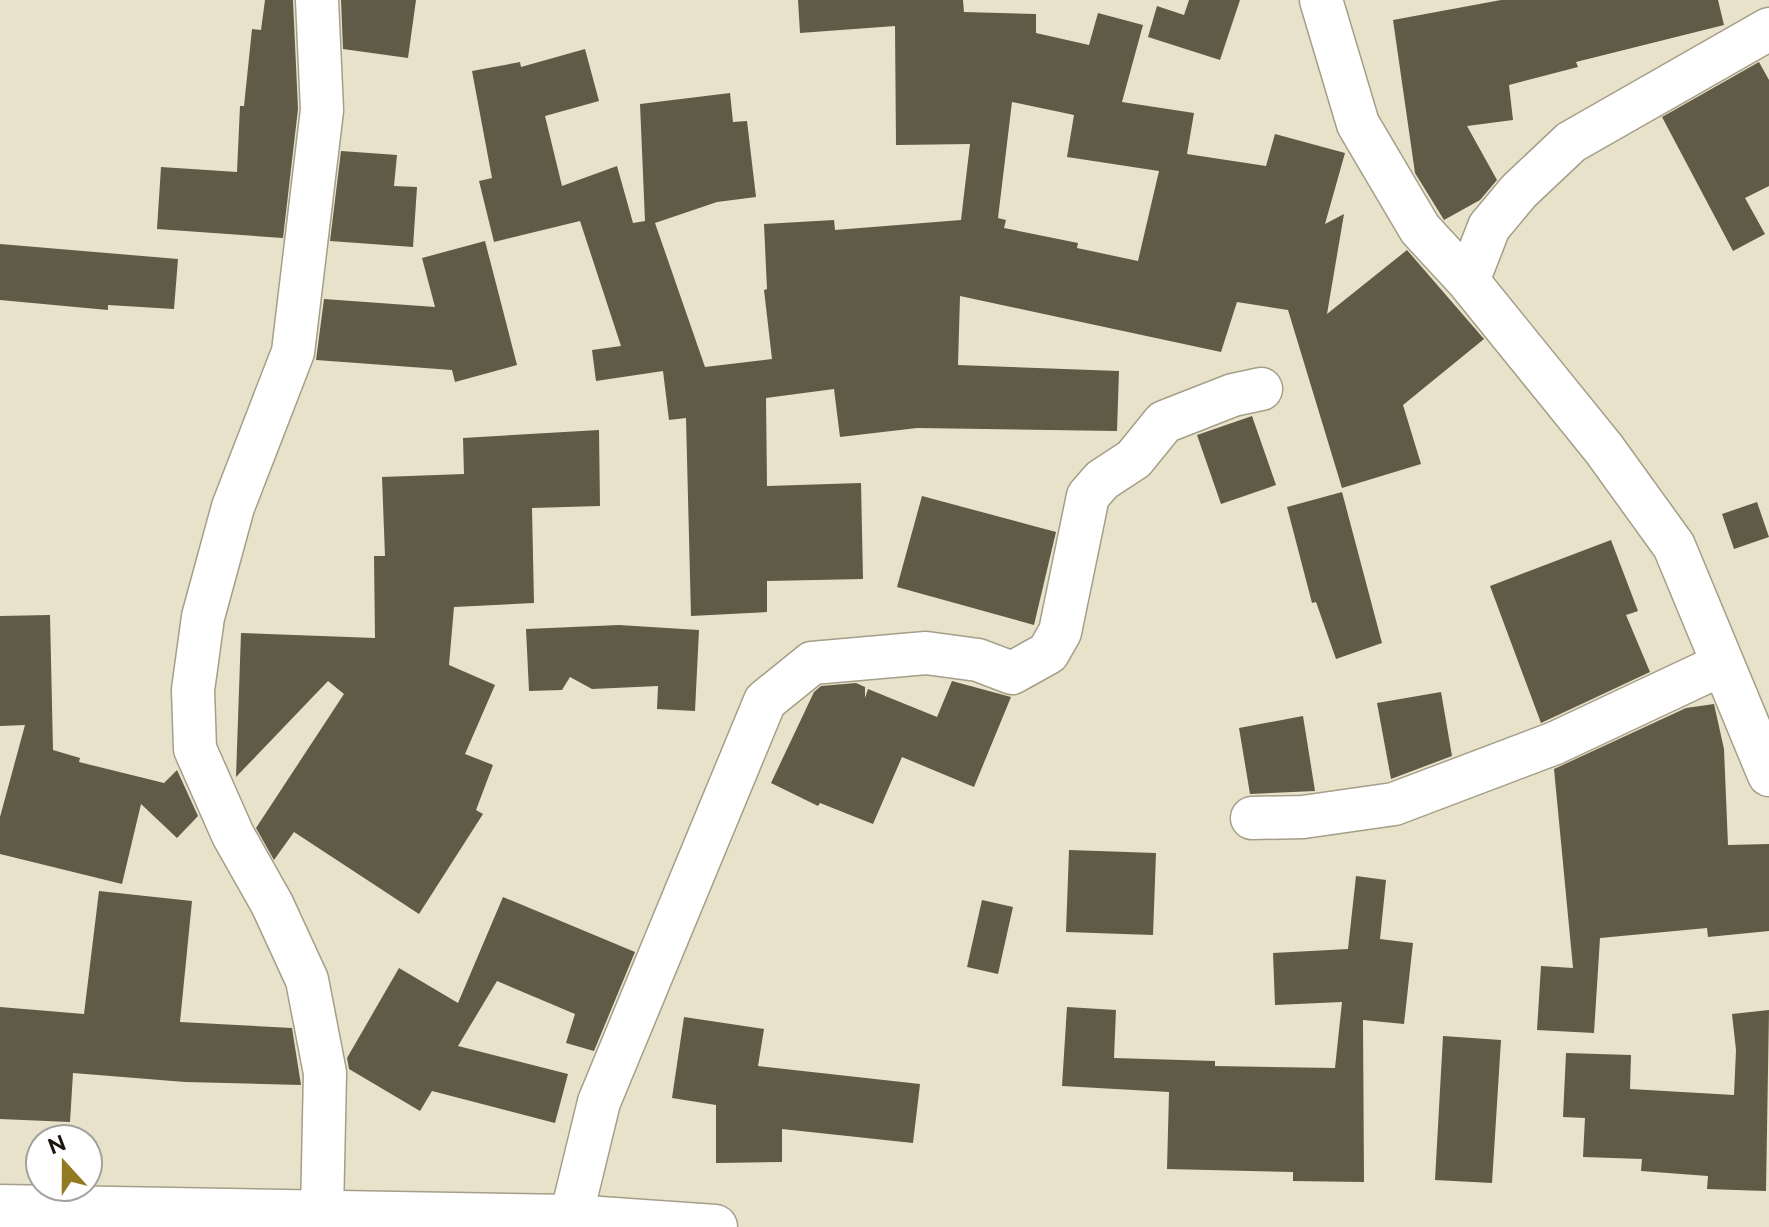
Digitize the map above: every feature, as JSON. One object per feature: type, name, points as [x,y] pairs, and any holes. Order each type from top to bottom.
[{"type":"main road","points":[[0,1207],[571,1217],[715,1227]]},
{"type":"street","points":[[317,0],[322,110],[293,352],[233,507],[203,617],[193,690],[195,749],[233,835],[272,904],[307,980],[325,1073],[322,1213]]},
{"type":"street","points":[[1321,0],[1358,124],[1420,229],[1468,281],[1604,449],[1674,546],[1769,775]]},
{"type":"street","points":[[1468,281],[1489,227],[1519,191],[1571,142],[1769,29]]},
{"type":"street","points":[[571,1217],[599,1102],[765,701],[812,663],[926,653],[978,660],[1012,673],[1048,653],[1060,632],[1088,496],[1102,480],[1134,459],[1164,422],[1233,395],[1261,389]]},
{"type":"street","points":[[1252,818],[1303,817],[1394,804],[1555,743],[1723,664]]},
{"type":"building","points":[[265,0],[293,0],[298,109],[283,238],[157,229],[161,167],[237,172],[240,106],[244,106],[252,29],[261,30]]},
{"type":"building","points":[[341,0],[416,0],[408,58],[343,49]]},
{"type":"building","points":[[798,0],[963,0],[964,12],[1036,14],[1036,33],[1089,45],[1098,13],[1143,25],[1122,102],[1194,113],[1187,154],[1266,166],[1275,134],[1345,153],[1325,224],[1344,214],[1327,314],[1407,250],[1484,339],[1403,405],[1421,464],[1342,488],[1288,310],[1237,302],[1221,352],[960,296],[958,365],[1119,371],[1117,431],[917,428],[840,437],[834,389],[766,398],[767,486],[861,483],[863,579],[767,581],[767,612],[691,616],[686,418],[669,420],[663,371],[596,381],[592,350],[621,346],[580,221],[494,242],[479,181],[492,178],[472,71],[520,62],[521,67],[585,49],[599,101],[545,116],[562,186],[617,166],[633,223],[645,221],[640,104],[730,93],[733,122],[747,121],[756,197],[717,202],[655,223],[705,367],[772,359],[764,290],[767,289],[764,224],[834,220],[835,230],[961,220],[970,144],[896,145],[895,26],[800,33]],"holes":[[[1012,102],[1074,115],[1067,157],[1159,171],[1138,261],[1077,248],[1078,243],[1004,228],[1006,220],[998,218]]]},
{"type":"building","points":[[1189,0],[1240,0],[1220,60],[1148,37],[1157,6],[1184,15]]},
{"type":"building","points":[[1501,0],[1718,0],[1724,25],[1576,62],[1578,67],[1509,85],[1513,120],[1467,126],[1497,180],[1480,200],[1444,220],[1415,173],[1393,20]]},
{"type":"building","points":[[1759,62],[1769,80],[1769,186],[1745,198],[1765,234],[1733,251],[1662,117]]},
{"type":"building","points":[[341,151],[397,155],[394,186],[417,187],[413,247],[330,241]]},
{"type":"building","points":[[485,241],[517,365],[455,382],[452,370],[316,360],[324,299],[435,307],[422,258]]},
{"type":"building","points":[[0,244],[178,259],[174,309],[108,305],[108,310],[0,300]]},
{"type":"building","points":[[1252,416],[1276,485],[1221,504],[1197,435]]},
{"type":"building","points":[[599,430],[600,506],[532,508],[534,603],[454,607],[449,665],[495,685],[465,754],[493,765],[476,810],[483,814],[419,914],[294,832],[274,860],[256,828],[344,694],[328,681],[236,777],[241,633],[375,638],[374,556],[385,556],[382,477],[464,474],[463,438]]},
{"type":"building","points":[[1342,492],[1382,643],[1336,659],[1316,602],[1312,603],[1287,507]]},
{"type":"building","points":[[922,496],[1056,532],[1034,625],[897,587]]},
{"type":"building","points":[[1757,502],[1769,537],[1734,549],[1722,514]]},
{"type":"building","points":[[1611,540],[1638,611],[1626,615],[1650,672],[1541,723],[1490,586]]},
{"type":"building","points":[[50,615],[53,750],[80,758],[79,762],[164,783],[177,770],[198,816],[177,838],[141,804],[122,884],[0,854],[0,817],[25,725],[0,726],[0,616]]},
{"type":"building","points":[[619,625],[699,630],[695,711],[657,709],[658,686],[592,689],[570,677],[562,690],[529,691],[526,629]]},
{"type":"building","points":[[952,681],[1011,697],[974,787],[902,757],[873,824],[820,803],[818,806],[771,783],[814,692],[821,686],[856,683],[865,687],[865,698],[868,689],[937,717]]},
{"type":"building","points":[[1441,692],[1452,756],[1391,779],[1377,703]]},
{"type":"building","points":[[1714,704],[1724,749],[1728,845],[1769,844],[1769,931],[1708,937],[1707,928],[1600,938],[1594,1033],[1537,1030],[1541,966],[1573,968],[1554,769],[1686,708]]},
{"type":"building","points":[[1303,716],[1315,791],[1250,794],[1239,728]]},
{"type":"building","points":[[1069,850],[1156,853],[1153,935],[1066,932]]},
{"type":"building","points":[[1356,876],[1386,880],[1380,939],[1413,943],[1404,1024],[1363,1020],[1364,1182],[1293,1181],[1293,1172],[1167,1169],[1169,1092],[1062,1086],[1067,1007],[1116,1010],[1114,1058],[1215,1061],[1215,1066],[1335,1068],[1342,1002],[1275,1005],[1273,953],[1348,949]]},
{"type":"building","points":[[99,891],[192,901],[180,1022],[292,1028],[301,1085],[185,1082],[73,1073],[70,1122],[0,1119],[0,1007],[84,1014]]},
{"type":"building","points":[[503,897],[635,952],[594,1051],[566,1043],[575,1014],[497,981],[458,1046],[568,1074],[555,1123],[432,1091],[420,1111],[349,1069],[347,1058],[399,968],[458,1003]]},
{"type":"building","points":[[982,900],[1013,907],[998,974],[967,967]]},
{"type":"building","points":[[1769,1010],[1766,1191],[1707,1189],[1708,1176],[1641,1171],[1642,1159],[1583,1157],[1585,1118],[1563,1117],[1566,1053],[1631,1055],[1630,1089],[1734,1095],[1736,1050],[1732,1014]]},
{"type":"building","points":[[684,1017],[764,1029],[758,1066],[920,1084],[913,1143],[782,1129],[782,1162],[716,1163],[716,1105],[672,1098]]},
{"type":"building","points":[[1443,1036],[1501,1040],[1492,1183],[1435,1180]]}]
